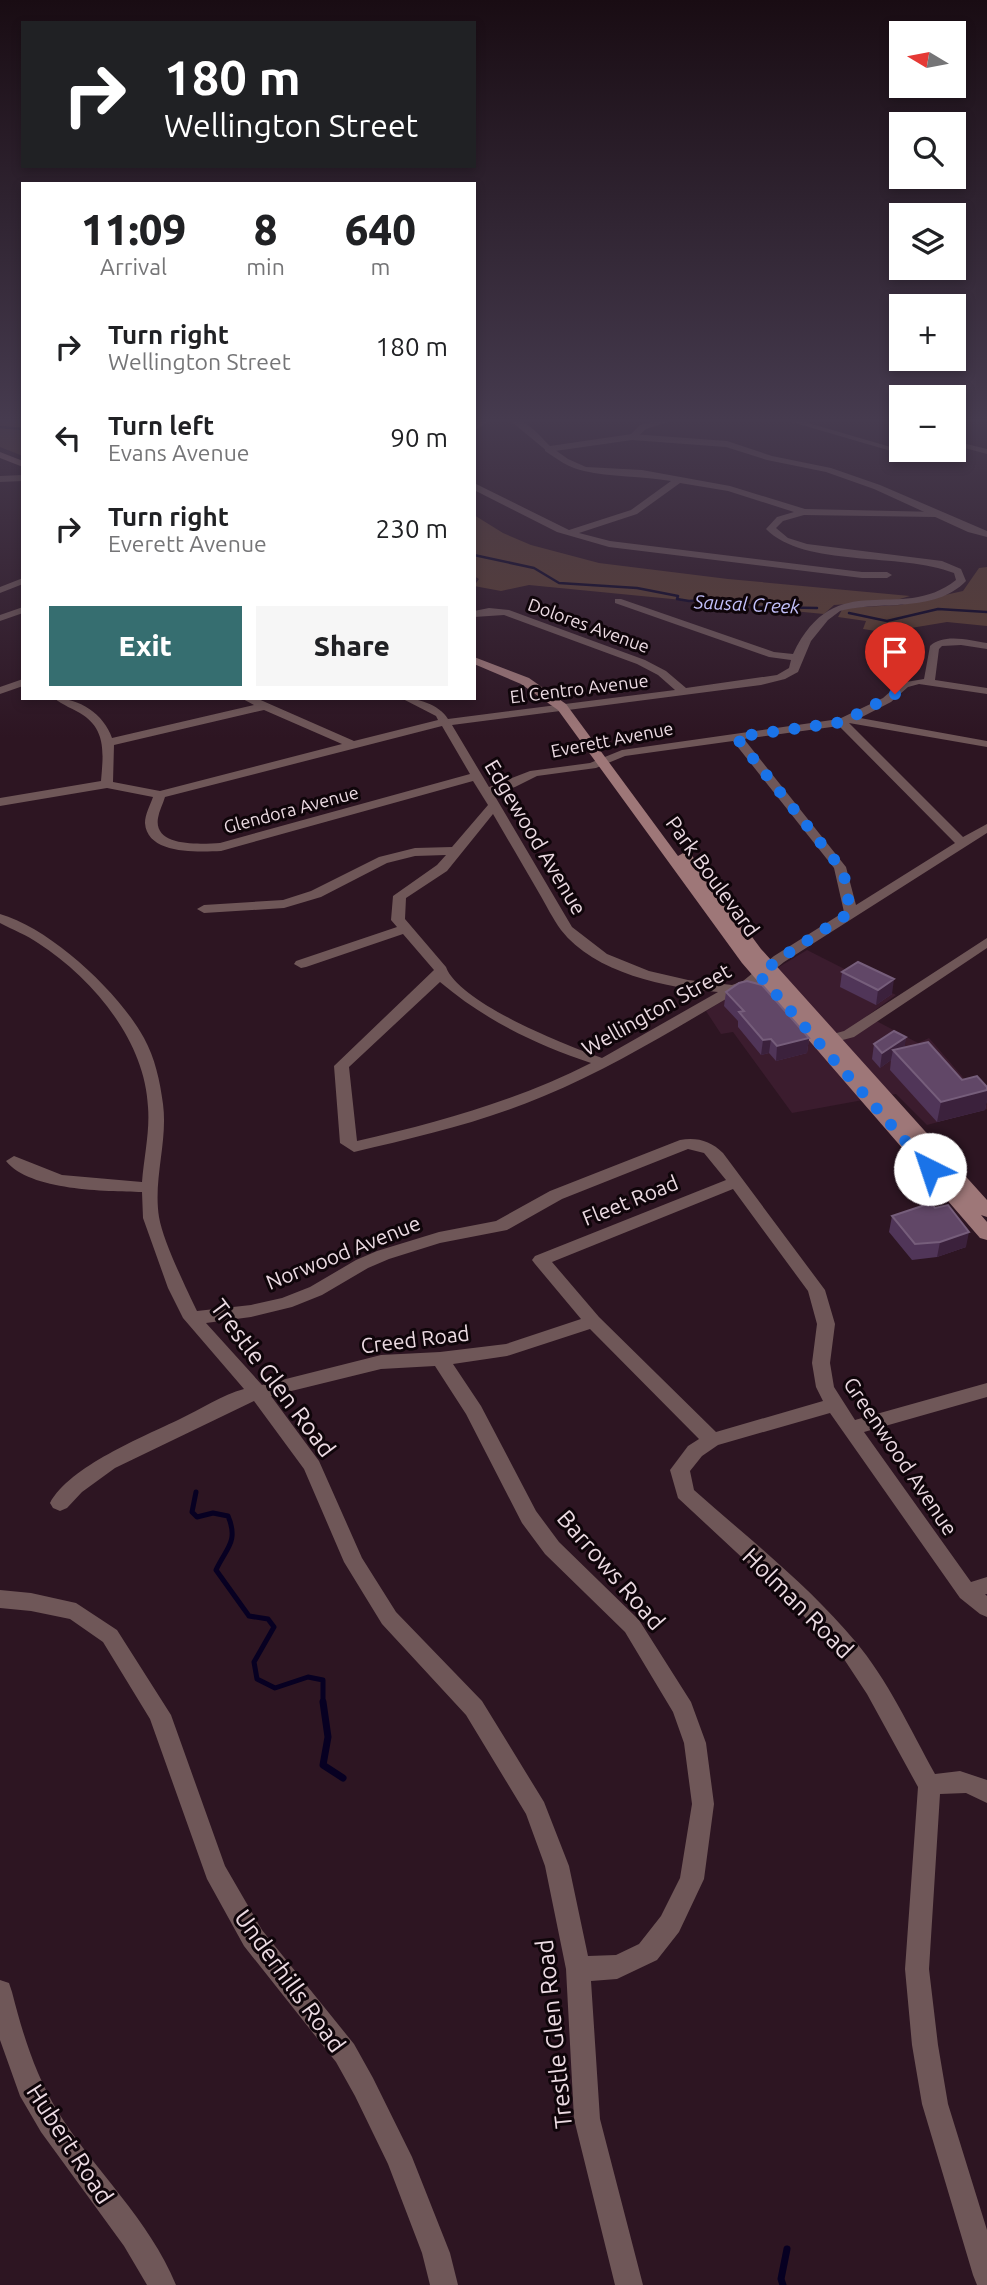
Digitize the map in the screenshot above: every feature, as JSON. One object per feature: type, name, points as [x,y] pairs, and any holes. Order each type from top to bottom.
[{"type":"main road","name":"Park Boulevard","points":[[476,654],[535,678],[568,706],[764,971],[987,1211]]},
{"type":"main road","name":"Park Boulevard","points":[[476,661],[525,681],[568,706]]},
{"type":"main road","name":"Park Boulevard","points":[[827,1041],[987,1234]]},
{"type":"street","points":[[551,525],[568,533],[637,548],[838,572],[887,575]]},
{"type":"street","points":[[568,533],[595,525]]},
{"type":"street","points":[[773,525],[771,529],[780,538],[847,552],[838,572]]},
{"type":"street","points":[[963,525],[987,534]]},
{"type":"street","name":"El Centro Avenue","points":[[107,784],[160,794],[349,744],[446,723],[761,682],[794,670],[796,657],[816,627],[835,610],[897,603],[954,589],[961,581],[958,572],[938,562],[847,552]]},
{"type":"street","points":[[0,590],[21,582]]},
{"type":"street","points":[[618,601],[774,654],[796,657]]},
{"type":"street","points":[[0,618],[21,611]]},
{"type":"street","name":"Dolores Avenue","points":[[476,614],[505,612],[642,662],[662,673],[684,692]]},
{"type":"street","points":[[929,681],[934,648],[939,643],[961,642],[987,646]]},
{"type":"street","name":"Everett Avenue","points":[[486,791],[511,785],[534,773],[592,766],[622,753],[845,720],[887,700],[904,685],[929,681],[987,691]]},
{"type":"street","points":[[0,691],[21,684]]},
{"type":"street","points":[[0,802],[107,784],[110,742],[101,725],[80,708],[64,700]]},
{"type":"street","points":[[251,700],[349,744]]},
{"type":"street","name":"Edgewood Avenue","points":[[410,700],[440,714],[567,929],[583,945],[601,958],[653,977],[682,984],[733,989]]},
{"type":"street","points":[[110,742],[266,706]]},
{"type":"street","points":[[845,720],[987,744]]},
{"type":"street","points":[[845,720],[963,844]]},
{"type":"street","points":[[736,737],[840,867],[846,877],[846,898],[851,912]]},
{"type":"street","name":"Glendora Avenue","points":[[160,794],[151,822],[155,834],[166,842],[198,849],[221,847],[477,776]]},
{"type":"street","points":[[494,805],[442,868],[400,897],[398,919],[442,970],[440,975],[486,1012],[526,1034],[604,1063]]},
{"type":"street","name":"Wellington Street","points":[[440,975],[341,1066],[348,1143],[354,1147],[456,1121],[512,1103],[604,1063],[733,989],[748,984],[851,912],[987,828]]},
{"type":"street","points":[[204,909],[285,904],[316,894],[383,860],[415,852],[455,851]]},
{"type":"street","name":"Trestle Glen Road","points":[[0,918],[42,939],[74,963],[108,1000],[136,1037],[149,1068],[156,1107],[150,1186],[151,1219],[163,1257],[192,1318],[258,1393],[312,1466],[354,1562],[389,1618],[474,1708],[536,1809],[557,1866],[578,1969],[587,2119],[629,2285]]},
{"type":"street","points":[[301,964],[404,929]]},
{"type":"street","points":[[827,1041],[849,1034],[987,942]]},
{"type":"street","name":"Norwood Avenue","points":[[192,1318],[251,1311],[286,1303],[316,1292],[362,1264],[383,1255],[439,1238],[501,1226],[556,1195],[686,1143],[703,1143]]},
{"type":"street","name":"Greenwood Avenue","points":[[703,1143],[711,1148],[816,1290],[826,1324],[821,1363],[825,1388],[834,1405],[967,1592],[987,1608]]},
{"type":"street","points":[[14,1161],[25,1168],[79,1182],[150,1186]]},
{"type":"street","name":"Fleet Road","points":[[593,1321],[541,1260],[736,1182]]},
{"type":"street","points":[[593,1321],[712,1440],[834,1405]]},
{"type":"street","name":"Creed Road","points":[[60,1503],[75,1487],[108,1463],[241,1397],[381,1363],[507,1350],[593,1321]]},
{"type":"street","name":"Barrows Road","points":[[440,1359],[474,1411],[529,1517],[552,1548],[632,1626],[683,1709],[695,1743],[703,1804],[692,1879],[670,1924],[648,1952],[617,1967],[578,1969]]},
{"type":"street","points":[[850,1429],[987,1390]]},
{"type":"street","name":"Holman Road","points":[[712,1440],[695,1451],[680,1470],[685,1493],[799,1598],[847,1647],[876,1687],[929,1786]]},
{"type":"street","points":[[967,1592],[987,1585]]},
{"type":"street","name":"Underhills Road","points":[[0,1599],[31,1602],[76,1612],[110,1636],[160,1715],[215,1871],[253,1938],[345,2053],[364,2087],[399,2157],[436,2253],[444,2285]]},
{"type":"street","points":[[987,1793],[976,1784],[955,1780],[929,1786],[917,1969],[925,2045],[935,2104],[987,2275]]},
{"type":"street","name":"Hubert Road","points":[[0,1992],[12,2040],[36,2099],[133,2237],[162,2285]]},
{"type":"shaded area","points":[[476,525],[490,525],[531,545],[599,563],[728,579],[910,596],[893,601],[834,605],[824,614],[529,585],[501,591],[476,586],[479,579],[476,577]]},
{"type":"shaded area","points":[[987,567],[987,626],[947,622],[905,629],[896,634],[863,629],[866,621],[838,617],[843,608],[900,605],[963,591],[979,568]]},
{"type":"shaded area","points":[[807,950],[896,995],[867,1016],[918,1043],[929,1038],[987,1105],[987,1109],[927,1125],[896,1094],[792,1113],[733,1032],[721,1034],[706,1011]]},
{"type":"building","points":[[858,962],[894,979],[878,990],[842,972]]},
{"type":"building","points":[[747,981],[762,985],[809,1038],[777,1046],[771,1039],[763,1040],[739,1012],[744,1011],[726,992]]},
{"type":"building","points":[[894,1031],[906,1037],[882,1053],[874,1044]]},
{"type":"building","points":[[928,1042],[962,1080],[977,1076],[987,1090],[941,1102],[893,1050]]},
{"type":"building","points":[[931,1203],[935,1208],[948,1205],[969,1232],[940,1242],[915,1244],[892,1216]]},
{"type":"waterway","name":"Sausal Creek","points":[[476,555],[534,568],[559,583],[637,588],[678,596],[677,599],[689,601],[722,599],[757,607],[817,608]]},
{"type":"waterway","name":"Sausal Creek","points":[[849,613],[887,621],[938,609],[987,612]]},
{"type":"waterway","points":[[196,1492],[192,1512],[197,1517],[213,1513],[228,1516],[231,1525],[232,1539],[216,1570],[249,1616],[268,1619],[274,1627],[254,1662],[257,1679],[275,1688],[308,1677],[323,1680],[323,1702]]},
{"type":"waterway","points":[[323,1702],[328,1737],[323,1765],[343,1778]]},
{"type":"waterway","points":[[783,2285],[781,2279],[787,2249]]},
{"type":"route","points":[[895,694],[842,722],[736,737],[840,867],[846,877],[846,898],[851,912],[759,975],[930,1169]]}]
